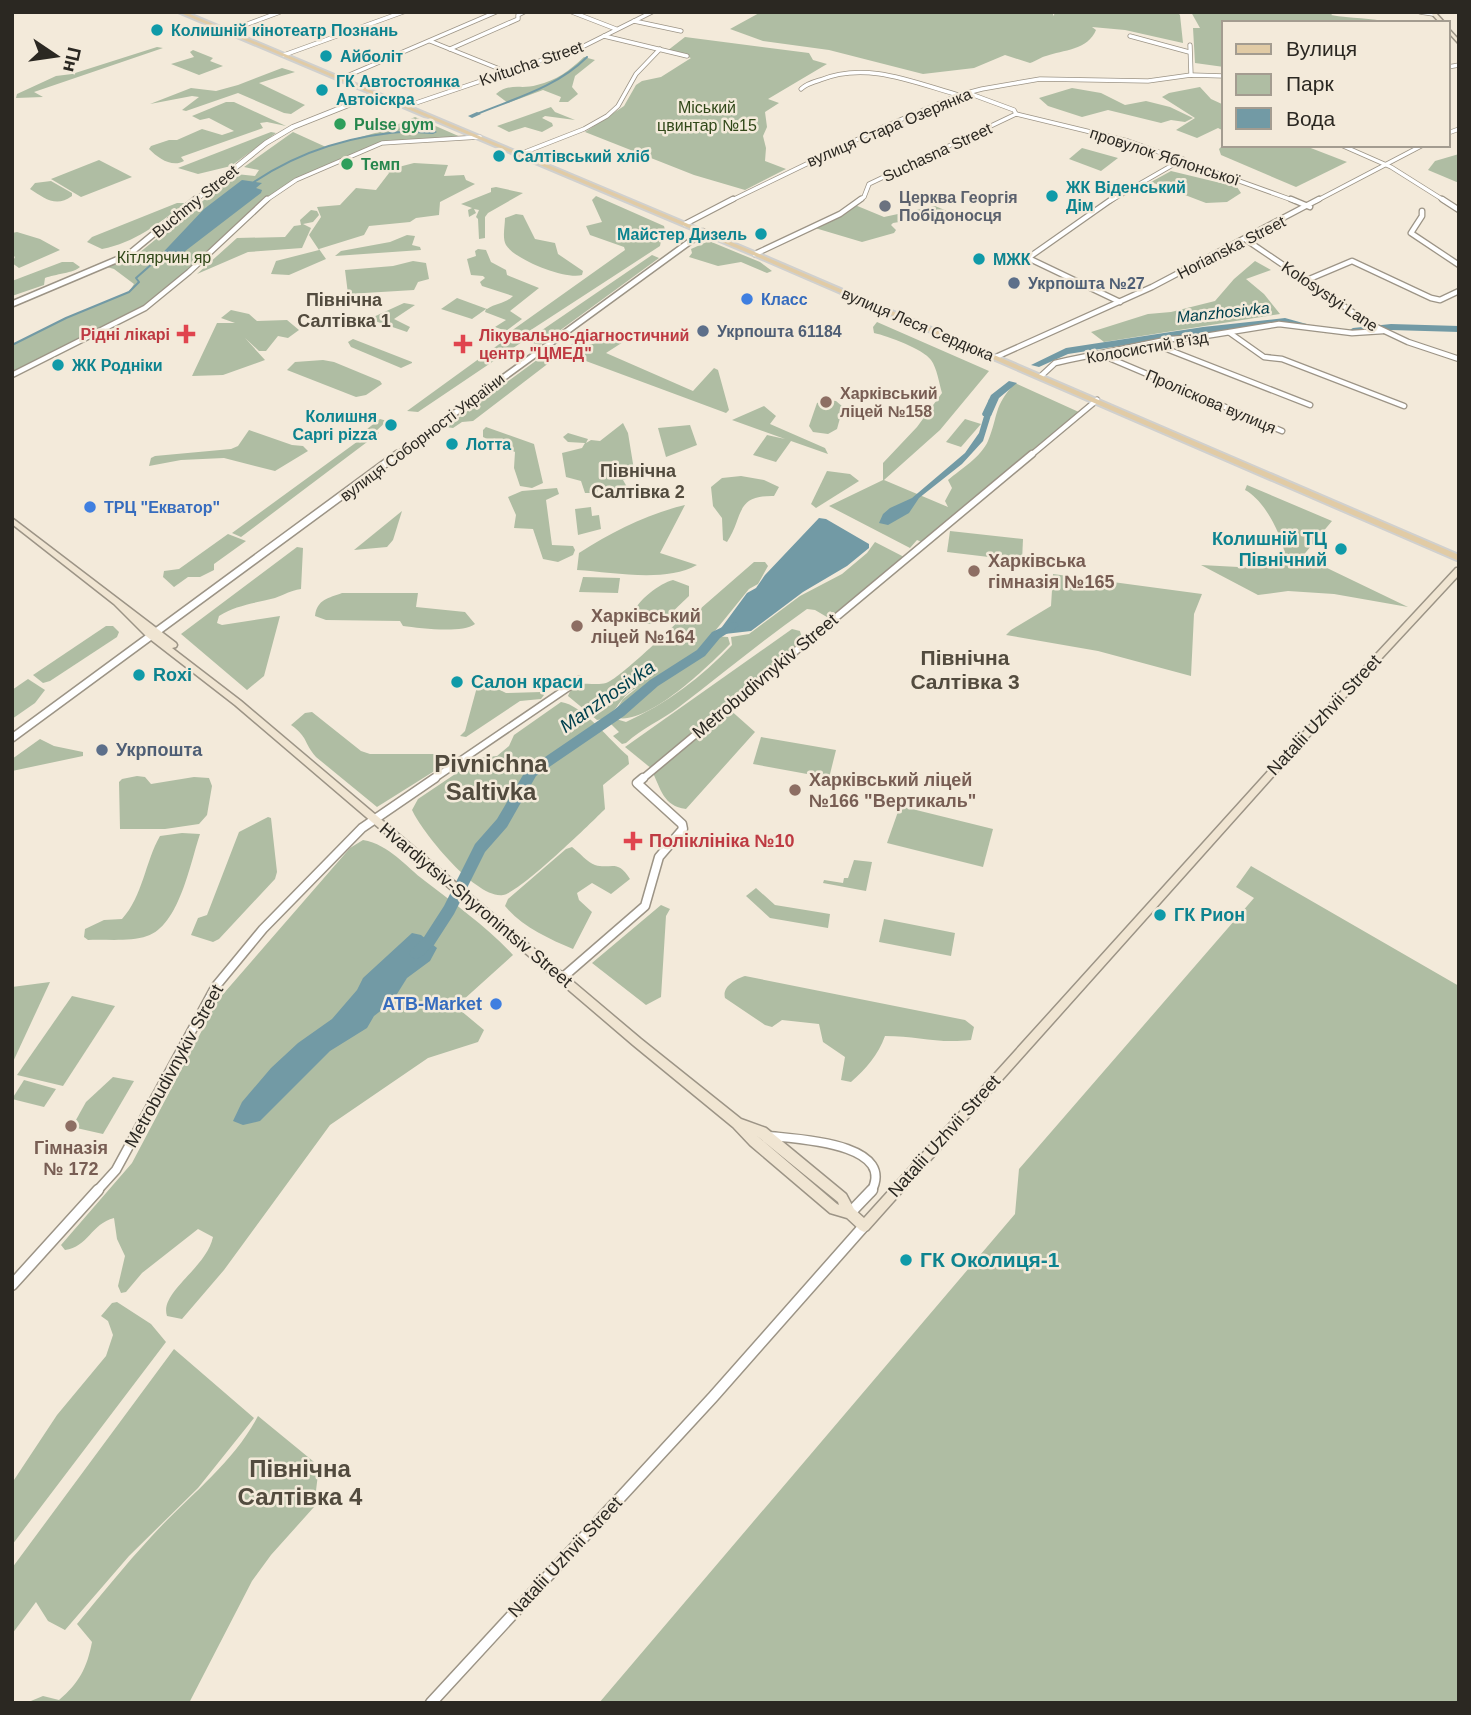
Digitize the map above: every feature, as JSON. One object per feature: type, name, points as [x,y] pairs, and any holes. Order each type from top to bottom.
[{"type":"main road","name":"вулиця Леся Сердюка","points":[[180,12],[685,224],[1459,558]]},
{"type":"main road","name":"Hvardiytsiv-Shyronintsiv Street","points":[[12,520],[154,633],[737,1124],[754,1142],[834,1209],[850,1213]]},
{"type":"main road","name":"Natalii Uzhvii Street","points":[[864,1226],[1300,741],[1459,570]]},
{"type":"main road","name":"Hvardiytsiv-Shyronintsiv Street","points":[[737,1124],[767,1136],[842,1198],[850,1213],[864,1226]]},
{"type":"street","points":[[226,32],[281,12]]},
{"type":"street","points":[[284,55],[403,12]]},
{"type":"street","points":[[340,79],[496,12]]},
{"type":"street","points":[[450,49],[518,19],[517,15],[524,12]]},
{"type":"street","points":[[572,12],[616,29]]},
{"type":"street","name":"Kvitucha Street","points":[[407,106],[584,46],[652,12]]},
{"type":"street","points":[[1420,12],[1432,13]]},
{"type":"street","points":[[633,21],[657,28],[681,30]]},
{"type":"street","points":[[603,36],[687,56]]},
{"type":"street","points":[[1130,36],[1189,52]]},
{"type":"street","points":[[430,41],[508,72]]},
{"type":"street","points":[[1190,45],[1191,75]]},
{"type":"street","points":[[520,154],[584,129],[607,116],[618,106],[636,74],[660,49]]},
{"type":"street","points":[[801,89],[838,73],[850,72],[894,77],[959,95]]},
{"type":"street","name":"вулиця Стара Озерянка","points":[[685,224],[801,164],[959,95],[1040,79],[1148,81],[1191,75],[1222,76]]},
{"type":"street","points":[[1215,76],[1222,82]]},
{"type":"street","name":"провулок Яблонської","points":[[968,93],[1014,110],[1016,114],[1092,132],[1183,159],[1310,207]]},
{"type":"street","name":"Buchmy Street","points":[[12,304],[128,255],[266,143],[293,127],[376,94]]},
{"type":"street","name":"Suchasna Street","points":[[755,254],[840,214],[864,197],[869,184],[1016,114]]},
{"type":"street","points":[[12,375],[145,308],[189,272],[274,193],[296,180],[382,143],[480,137]]},
{"type":"street","points":[[1345,147],[1387,166],[1459,210]]},
{"type":"street","name":"Horianska Street","points":[[996,357],[1119,302],[1310,207],[1420,147]]},
{"type":"street","points":[[1119,302],[1028,258],[1123,192],[1183,159]]},
{"type":"street","points":[[1422,211],[1422,216],[1411,233],[1459,265]]},
{"type":"street","name":"вулиця Соборності України","points":[[12,738],[703,232]]},
{"type":"street","name":"Kolosystyi Lane","points":[[1245,239],[1370,324],[1459,359]]},
{"type":"street","points":[[1307,280],[1352,261],[1431,298],[1440,300],[1459,291]]},
{"type":"street","name":"Колосистий в'їзд","points":[[1037,375],[1055,363],[1170,339],[1230,333],[1279,324],[1352,333],[1381,330]]},
{"type":"street","points":[[1230,333],[1264,357],[1282,359],[1404,406]]},
{"type":"street","points":[[1153,344],[1310,405]]},
{"type":"street","name":"Проліскова вулиця","points":[[1100,355],[1282,431]]},
{"type":"street","name":"Metrobudivnykiv Street","points":[[562,978],[645,906],[659,858],[683,829],[682,824],[637,783],[1097,400]]},
{"type":"street","name":"Metrobudivnykiv Street","points":[[12,1285],[116,1170],[216,986],[263,929],[353,836],[579,680]]},
{"type":"street","name":"Hvardiytsiv-Shyronintsiv Street","points":[[767,1136],[856,1150],[874,1163],[877,1175],[874,1186],[850,1213]]},
{"type":"street","name":"Natalii Uzhvii Street","points":[[431,1703],[713,1397],[864,1226]]},
{"type":"green space","points":[[761,12],[1053,12],[1053,16],[1056,12],[1177,12],[1180,15],[1183,43],[1125,30],[1092,27],[1096,30],[1087,42],[1030,63],[1005,55],[974,68],[923,74],[829,50],[763,41],[730,29]]},
{"type":"green space","points":[[1191,12],[1335,12],[1331,15],[1381,21],[1222,21],[1222,67],[1195,63],[1193,28],[1200,28]]},
{"type":"green space","name":"Міський цвинтар №15","points":[[685,37],[809,53],[813,60],[827,64],[768,99],[779,103],[765,112],[765,161],[786,169],[745,190],[694,175],[585,132],[624,106],[636,85],[661,77],[691,58],[667,51]]},
{"type":"green space","points":[[157,47],[163,48],[34,92],[43,97],[16,98],[17,94],[56,76],[72,74]]},
{"type":"green space","points":[[193,50],[213,58],[210,61],[223,66],[199,75],[171,64],[194,57],[190,52]]},
{"type":"green space","points":[[584,57],[595,60],[575,76],[572,87],[578,94],[568,102],[559,102],[561,97],[543,90],[508,103],[496,94],[506,88],[531,86],[551,80],[568,71]]},
{"type":"green space","points":[[282,68],[295,72],[259,83],[305,105],[291,114],[238,93],[186,111],[182,110],[199,97],[150,104],[191,88],[216,91],[238,85]]},
{"type":"green space","points":[[1200,87],[1211,99],[1222,104],[1222,130],[1218,128],[1197,138],[1176,130],[1195,118],[1162,97]]},
{"type":"green space","points":[[1072,88],[1101,93],[1125,105],[1146,101],[1170,107],[1193,118],[1185,122],[1171,120],[1161,123],[1108,110],[1082,117],[1048,106],[1039,98]]},
{"type":"green space","points":[[226,102],[234,102],[286,126],[260,123],[263,128],[181,157],[184,161],[179,163],[165,161],[149,149],[151,146],[177,140],[202,129],[222,135],[234,131],[209,118],[200,120],[192,116]]},
{"type":"green space","points":[[551,107],[555,112],[575,120],[545,116],[542,118],[553,126],[542,132],[525,127],[509,132],[497,126]]},
{"type":"green space","name":"Кітлярчин яр","points":[[415,117],[463,138],[390,141],[307,175],[276,192],[145,308],[12,375],[12,345],[66,318],[129,292],[134,284],[107,267],[134,257],[236,174],[255,176],[259,170],[244,167],[293,132],[326,147],[382,131]]},
{"type":"green space","points":[[271,132],[276,133],[231,166],[198,174],[178,168]]},
{"type":"green space","points":[[1222,146],[1308,147],[1347,162],[1296,187],[1221,155],[1219,149]]},
{"type":"green space","points":[[1082,148],[1118,158],[1101,171],[1069,159]]},
{"type":"green space","points":[[1459,154],[1459,183],[1428,170],[1435,161]]},
{"type":"green space","points":[[99,160],[132,177],[81,197],[51,179]]},
{"type":"green space","points":[[414,163],[448,165],[444,176],[464,175],[466,180],[475,184],[440,202],[439,215],[416,218],[410,222],[369,226],[364,235],[319,249],[326,259],[289,275],[271,274],[276,261],[319,250],[309,235],[321,217],[317,207],[340,205],[356,188],[376,190],[389,173],[387,170]]},
{"type":"green space","points":[[1171,171],[1237,187],[1241,193],[1227,202],[1206,203],[1151,182]]},
{"type":"green space","points":[[51,181],[72,193],[72,196],[66,200],[55,201],[30,189],[35,183]]},
{"type":"green space","points":[[491,188],[523,193],[488,213],[485,217],[485,238],[479,239],[476,217],[479,210],[474,209],[476,213],[469,217],[468,210],[472,208],[461,204],[491,192]]},
{"type":"green space","points":[[596,196],[664,226],[665,230],[651,236],[661,241],[660,246],[517,339],[522,342],[418,412],[407,411],[509,337],[507,334],[625,250],[624,247],[590,235],[586,226],[602,222],[592,200]]},
{"type":"green space","points":[[177,203],[185,203],[156,225],[125,242],[102,249],[87,242],[92,237]]},
{"type":"green space","points":[[855,205],[884,217],[935,206],[959,216],[954,220],[917,219],[893,223],[891,225],[896,230],[894,233],[862,242],[815,228]]},
{"type":"green space","points":[[311,210],[317,211],[319,215],[313,222],[303,224],[311,228],[302,248],[248,252],[197,274],[237,238],[285,237],[294,226],[301,225],[300,220]]},
{"type":"green space","points":[[516,214],[523,215],[535,239],[555,243],[558,254],[583,271],[582,275],[553,272],[511,251],[504,239],[505,218]]},
{"type":"green space","points":[[12,233],[40,239],[60,250],[19,268],[12,263],[15,257],[12,254]]},
{"type":"green space","points":[[407,235],[415,236],[412,245],[420,247],[421,250],[335,256],[341,251],[390,242]]},
{"type":"green space","points":[[709,241],[760,262],[772,271],[767,273],[741,262],[718,266],[689,257],[691,249]]},
{"type":"green space","points":[[486,250],[491,262],[506,270],[507,275],[539,288],[510,311],[522,319],[506,331],[495,327],[506,320],[485,312],[486,309],[472,319],[441,309],[457,298],[487,309],[513,296],[482,286],[480,282],[485,278],[483,276],[471,275],[467,259],[476,256],[475,251]]},
{"type":"green space","points":[[652,255],[659,258],[540,345],[526,341]]},
{"type":"green space","points":[[413,261],[426,263],[429,279],[418,282],[414,290],[348,294],[345,270],[393,266]]},
{"type":"green space","points":[[1255,261],[1271,270],[1246,279],[1264,294],[1280,314],[1104,342],[1091,332],[1148,314],[1171,312],[1215,301],[1234,279]]},
{"type":"green space","points":[[62,262],[73,262],[80,267],[45,278],[44,285],[12,296],[12,281]]},
{"type":"green space","points":[[404,303],[415,305],[394,319],[410,327],[407,332],[369,319]]},
{"type":"green space","points":[[231,310],[249,314],[257,321],[287,320],[299,330],[288,338],[278,336],[266,351],[259,351],[245,338],[265,360],[223,375],[192,376],[217,323],[235,323],[221,318]]},
{"type":"green space","points":[[877,322],[989,371],[940,430],[884,480],[948,507],[945,501],[952,488],[948,480],[985,447],[1000,405],[1015,383],[1081,413],[924,543],[917,540],[910,548],[829,506],[883,480],[883,463],[917,427],[942,393],[931,360],[913,347],[874,333],[873,327]]},
{"type":"green space","points":[[634,335],[606,353],[693,391],[714,368],[718,370],[729,410],[726,413],[567,354],[565,349],[575,342],[588,345]]},
{"type":"green space","points":[[353,339],[412,363],[401,368],[351,347],[348,342]]},
{"type":"green space","points":[[548,355],[554,359],[473,421],[462,422],[453,428],[446,427],[541,357]]},
{"type":"green space","points":[[295,362],[334,362],[382,384],[366,395],[356,397],[287,370]]},
{"type":"green space","points":[[824,400],[836,401],[843,407],[837,429],[828,434],[813,432],[809,426],[817,403]]},
{"type":"green space","points":[[764,406],[776,416],[770,424],[825,448],[828,454],[791,441],[776,462],[753,455],[767,435],[785,439],[732,420]]},
{"type":"green space","points":[[380,419],[387,421],[376,431],[379,433],[241,537],[232,533],[365,436],[367,429]]},
{"type":"green space","points":[[965,419],[981,424],[961,447],[946,442]]},
{"type":"green space","points":[[623,423],[628,433],[635,476],[623,480],[627,487],[601,491],[599,483],[597,493],[585,493],[581,481],[566,477],[562,453],[582,448],[585,443],[568,442],[563,437],[568,433],[588,439],[586,443],[591,440],[600,441]]},
{"type":"green space","points":[[690,425],[697,445],[666,457],[658,428]]},
{"type":"green space","points":[[486,427],[534,444],[543,483],[532,488],[520,486],[514,468],[515,452],[483,437]]},
{"type":"green space","points":[[249,430],[292,445],[303,446],[308,451],[275,471],[224,458],[181,460],[149,466],[151,458],[155,456],[231,449],[238,446]]},
{"type":"green space","points":[[827,471],[850,474],[859,481],[816,508],[811,504]]},
{"type":"green space","points":[[741,476],[764,480],[779,487],[774,496],[752,499],[746,504],[727,542],[723,540],[722,518],[713,506],[711,487],[722,478]]},
{"type":"green space","points":[[1247,485],[1332,521],[1301,558],[1286,561],[1273,521],[1253,495],[1245,490]]},
{"type":"green space","points":[[557,488],[559,494],[546,500],[552,545],[573,546],[575,550],[573,555],[558,562],[543,559],[533,529],[514,528],[516,515],[508,497],[522,491]]},
{"type":"green space","points":[[685,505],[660,553],[697,565],[669,574],[654,575],[577,570],[579,553],[591,545],[643,519]]},
{"type":"green space","points":[[591,507],[592,516],[599,515],[601,529],[578,535],[575,509]]},
{"type":"green space","points":[[402,511],[393,540],[387,547],[354,550]]},
{"type":"green space","points":[[950,531],[1023,539],[1022,561],[947,552]]},
{"type":"green space","points":[[228,534],[246,541],[214,564],[214,570],[200,577],[188,577],[174,587],[163,577],[164,571],[179,569]]},
{"type":"green space","points":[[875,542],[906,558],[832,620],[815,610],[807,609],[679,707],[626,743],[622,744],[613,736],[619,732],[610,723],[616,719],[626,722],[669,698],[696,679],[720,657],[732,645],[731,637],[749,634],[800,596],[842,574],[867,553]]},
{"type":"green space","points":[[297,547],[303,548],[301,589],[239,607],[219,616],[217,623],[222,625],[280,616],[264,676],[247,690],[181,634]]},
{"type":"green space","points":[[754,562],[765,562],[768,566],[758,584],[749,589],[711,636],[728,637],[730,644],[662,703],[646,712],[618,718],[616,710],[621,701],[609,716],[597,720],[568,696],[571,690],[579,685],[601,684],[612,680],[682,618],[693,610],[700,609]]},
{"type":"green space","points":[[1287,563],[1327,568],[1408,607],[1334,594],[1288,591],[1258,595],[1201,565],[1257,568]]},
{"type":"green space","points":[[1053,574],[1202,594],[1194,614],[1191,676],[1098,651],[1006,635],[1051,606]]},
{"type":"green space","points":[[583,577],[620,578],[618,593],[579,592]]},
{"type":"green space","points":[[673,580],[689,586],[689,596],[663,619],[655,623],[640,622],[633,615],[639,604],[655,589]]},
{"type":"green space","points":[[342,593],[418,593],[416,607],[465,612],[475,624],[460,629],[440,630],[403,626],[400,621],[326,620],[315,616],[321,603]]},
{"type":"green space","points":[[106,626],[113,626],[119,632],[117,637],[50,681],[43,683],[33,675]]},
{"type":"green space","points":[[792,629],[800,631],[803,642],[652,769],[625,747]]},
{"type":"green space","points":[[28,679],[45,690],[35,703],[12,719],[12,690]]},
{"type":"green space","points":[[477,687],[496,688],[506,693],[541,692],[544,695],[541,699],[520,701],[466,737],[460,736],[465,731]]},
{"type":"green space","points":[[561,702],[578,710],[596,725],[628,756],[629,764],[603,785],[605,809],[585,828],[524,883],[503,895],[492,893],[479,887],[451,862],[412,810],[418,799],[479,758],[497,756],[509,746],[514,735]]},
{"type":"green space","points":[[728,708],[755,732],[686,809],[672,804],[664,796],[652,771]]},
{"type":"green space","points":[[312,712],[361,751],[370,754],[449,754],[452,760],[377,807],[316,757],[301,733],[291,725],[305,713]]},
{"type":"green space","points":[[761,737],[836,750],[829,778],[753,764]]},
{"type":"green space","points":[[40,739],[54,746],[83,752],[83,756],[12,771],[12,759]]},
{"type":"green space","points":[[137,776],[145,777],[151,784],[194,777],[209,778],[212,786],[207,815],[199,824],[165,829],[120,829],[119,782]]},
{"type":"green space","points":[[900,806],[993,829],[983,867],[887,843]]},
{"type":"green space","points":[[268,817],[271,818],[277,872],[275,879],[219,939],[213,942],[191,935],[198,918],[207,915],[239,832]]},
{"type":"green space","points":[[200,834],[182,892],[167,920],[158,930],[133,939],[88,940],[84,937],[85,929],[104,920],[122,919],[135,900],[160,836]]},
{"type":"green space","points":[[363,840],[381,846],[397,857],[482,926],[513,955],[462,1001],[460,1010],[484,1030],[478,1042],[428,1058],[330,1125],[224,1270],[182,1319],[167,1316],[166,1307],[170,1298],[202,1259],[213,1237],[198,1229],[142,1273],[126,1292],[121,1293],[118,1286],[125,1256],[117,1239],[114,1218],[100,1225],[79,1245],[65,1250],[61,1245],[132,1163],[218,1000],[350,848]]},
{"type":"green space","points":[[572,847],[592,864],[617,867],[630,879],[611,894],[592,883],[577,893],[579,900],[592,912],[573,949],[527,926],[505,906],[508,899],[566,849]]},
{"type":"green space","points":[[854,860],[872,862],[866,891],[823,883],[824,880],[843,883],[844,878],[848,878]]},
{"type":"green space","points":[[1251,866],[1459,986],[1459,1703],[599,1703],[1015,1214],[1019,1169],[1254,898],[1236,887]]},
{"type":"green space","points":[[756,888],[775,905],[830,914],[828,928],[770,918],[746,896]]},
{"type":"green space","points":[[661,905],[670,909],[666,916],[661,997],[646,1005],[592,963]]},
{"type":"green space","points":[[884,919],[955,933],[951,956],[879,942]]},
{"type":"green space","points":[[745,976],[965,1020],[974,1027],[971,1040],[885,1036],[862,1072],[851,1082],[841,1080],[845,1057],[823,1042],[819,1024],[782,1020],[772,1027],[725,998],[727,987]]},
{"type":"green space","points":[[50,982],[12,1064],[12,987]]},
{"type":"green space","points":[[72,996],[115,1006],[63,1086],[17,1075]]},
{"type":"green space","points":[[113,1077],[134,1081],[103,1134],[72,1127],[86,1102]]},
{"type":"green space","points":[[24,1080],[56,1089],[44,1107],[12,1099]]},
{"type":"green space","points":[[117,1302],[151,1324],[166,1342],[12,1545],[12,1483],[57,1415],[106,1356],[113,1335],[108,1321],[101,1316],[112,1303]]},
{"type":"green space","points":[[174,1349],[254,1418],[198,1488],[129,1556],[65,1630],[48,1621],[36,1602],[12,1634],[12,1568]]},
{"type":"green space","points":[[258,1416],[319,1466],[314,1507],[271,1555],[252,1581],[189,1703],[26,1703],[43,1696],[59,1700],[77,1681],[88,1660],[92,1642],[77,1624],[151,1537],[222,1465]]},
{"type":"water","points":[[242,180],[262,183],[256,188],[262,190],[261,193],[184,252],[153,263],[204,209]]},
{"type":"water","points":[[989,399],[996,399],[983,441],[962,464],[919,498],[909,513],[888,525],[879,523],[890,508],[912,498],[965,453],[979,433]]},
{"type":"water","points":[[819,518],[826,519],[869,544],[869,548],[751,631],[716,635],[747,593],[756,588]]},
{"type":"water","points":[[412,933],[421,935],[437,948],[430,961],[407,978],[392,1002],[374,1016],[367,1028],[330,1051],[260,1121],[243,1125],[233,1121],[242,1102],[271,1068],[298,1043],[332,1019],[357,990],[363,978]]},
{"type":"waterway","points":[[477,114],[549,84],[587,57]]},
{"type":"waterway","points":[[472,116],[477,114]]},
{"type":"waterway","points":[[254,182],[291,161],[330,145],[371,136],[414,131]]},
{"type":"waterway","points":[[414,131],[433,132]]},
{"type":"waterway","points":[[12,345],[66,318],[129,292],[139,282],[136,278],[153,263]]},
{"type":"waterway","name":"Manzhosivka","points":[[1036,365],[1066,351],[1203,330],[1285,321],[1316,328]]},
{"type":"waterway","name":"Manzhosivka","points":[[1353,331],[1391,327],[1459,329]]},
{"type":"waterway","name":"Manzhosivka","points":[[987,414],[995,397],[1012,383]]},
{"type":"waterway","name":"Manzhosivka","points":[[416,953],[429,941],[449,910],[480,848],[502,823],[531,773],[619,713],[654,683],[701,653],[716,635],[733,626]]},
{"type":"place","name":"Колишній кінотеатр Познань","points":[[157,30]]},
{"type":"place","name":"Айболіт","points":[[326,56]]},
{"type":"place","name":"ГК Автостоянка Автоіскра","points":[[322,90]]},
{"type":"place","name":"Pulse gym","points":[[340,124]]},
{"type":"place","name":"Салтівський хліб","points":[[499,156]]},
{"type":"place","name":"Темп","points":[[347,164]]},
{"type":"place","name":"ЖК Віденський Дім","points":[[1052,196]]},
{"type":"place","name":"Церква Георгія Побідоносця","points":[[885,206]]},
{"type":"place","name":"Майстер Дизель","points":[[761,234]]},
{"type":"place","name":"МЖК","points":[[979,259]]},
{"type":"place","name":"Укрпошта №27","points":[[1014,283]]},
{"type":"place","name":"Класс","points":[[747,299]]},
{"type":"place","name":"Укрпошта 61184","points":[[703,331]]},
{"type":"place","name":"Рідні лікарі","points":[[186,334]]},
{"type":"place","name":"Лікувально-діагностичний центр \"ЦМЕД\"","points":[[463,344]]},
{"type":"place","name":"ЖК Родніки","points":[[58,365]]},
{"type":"place","name":"Харківський ліцей №158","points":[[826,402]]},
{"type":"place","name":"Колишня Capri pizza","points":[[391,425]]},
{"type":"place","name":"Лотта","points":[[452,444]]},
{"type":"place","name":"ТРЦ \"Екватор\"","points":[[90,507]]},
{"type":"place","name":"Колишній ТЦ Північний","points":[[1341,549]]},
{"type":"place","name":"Харківська гімназія №165","points":[[974,571]]},
{"type":"place","name":"Харківський ліцей №164","points":[[577,626]]},
{"type":"place","name":"Roxi","points":[[139,675]]},
{"type":"place","name":"Салон краси","points":[[457,682]]},
{"type":"place","name":"Укрпошта","points":[[102,750]]},
{"type":"place","name":"Харківський ліцей №166 \"Вертикаль\"","points":[[795,790]]},
{"type":"place","name":"Поліклініка №10","points":[[633,841]]},
{"type":"place","name":"ГК Рион","points":[[1160,915]]},
{"type":"place","name":"ATB-Market","points":[[496,1004]]},
{"type":"place","name":"Гімназія № 172","points":[[71,1126]]},
{"type":"place","name":"ГК Околиця-1","points":[[906,1260]]},
{"type":"district","name":"Північна Салтівка 1","points":[[344,310]]},
{"type":"district","name":"Північна Салтівка 2","points":[[638,482]]},
{"type":"district","name":"Північна Салтівка 3","points":[[965,670]]},
{"type":"district","name":"Pivnichna Saltivka","points":[[491,778]]},
{"type":"district","name":"Північна Салтівка 4","points":[[300,1483]]}]
